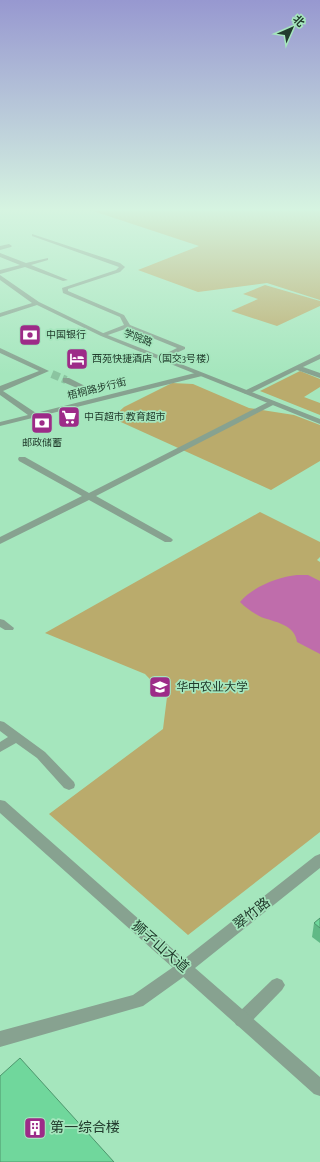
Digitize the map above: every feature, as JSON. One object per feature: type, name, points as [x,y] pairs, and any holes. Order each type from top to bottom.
[{"type":"street","points":[[0,272],[24,265]]},
{"type":"street","points":[[26,265],[65,280]]},
{"type":"street","points":[[120,265],[122,267],[118,271],[65,288],[65,292],[122,316],[128,326],[183,348],[162,358]]},
{"type":"street","name":"学院路","points":[[0,277],[37,302],[103,335],[320,422]]},
{"type":"street","points":[[0,315],[37,302]]},
{"type":"street","points":[[103,335],[128,326]]},
{"type":"street","points":[[0,350],[48,372],[0,389]]},
{"type":"street","points":[[246,392],[320,356]]},
{"type":"street","points":[[297,367],[320,376]]},
{"type":"street","name":"梧桐路步行街","points":[[0,424],[199,374]]},
{"type":"street","points":[[66,380],[87,389]]},
{"type":"street","points":[[0,392],[34,415]]},
{"type":"street","points":[[97,393],[107,397]]},
{"type":"street","points":[[0,541],[273,403]]},
{"type":"street","points":[[22,459],[168,540]]},
{"type":"street","points":[[0,725],[41,755],[69,785]]},
{"type":"street","points":[[0,748],[16,737]]},
{"type":"street","name":"狮子山大道","points":[[0,805],[320,1088]]},
{"type":"street","name":"翠竹路","points":[[0,1040],[137,1001],[184,968],[320,860]]},
{"type":"street","points":[[242,1020],[277,985]]},
{"type":"shaded area","points":[[150,265],[320,265],[320,300],[267,283],[198,292],[138,270]]},
{"type":"shaded area","points":[[265,285],[320,301],[320,306],[277,326],[231,311],[258,299],[243,294]]},
{"type":"shaded area","points":[[300,371],[320,379],[320,387],[304,397],[320,403],[320,415],[260,391]]},
{"type":"shaded area","points":[[172,383],[193,384],[249,408],[294,415],[320,425],[320,461],[271,490],[112,418],[124,407]]},
{"type":"shaded area","points":[[260,512],[320,542],[320,557],[317,560],[320,562],[320,832],[188,935],[49,814],[163,729],[167,697],[145,674],[45,633]]},
{"type":"shaded area","points":[[297,575],[308,575],[320,581],[320,654],[297,642],[292,631],[288,627],[278,622],[261,617],[240,602],[258,587],[274,580]]},
{"type":"building","points":[[320,918],[320,928],[314,923]]},
{"type":"building","name":"第一综合楼","points":[[20,1058],[114,1162],[0,1162],[0,1076]]},
{"type":"tunnel","points":[[52,374],[66,380]]},
{"type":"tunnel","points":[[87,389],[97,393]]},
{"type":"place","name":"中国银行","points":[[30,335]]},
{"type":"place","name":"西苑快捷酒店（国交3号楼）","points":[[77,359]]},
{"type":"place","name":"中百超市 教育超市","points":[[69,417]]},
{"type":"place","name":"邮政储蓄","points":[[42,423]]},
{"type":"place","name":"华中农业大学","points":[[160,687]]},
{"type":"place","name":"第一综合楼","points":[[35,1128]]}]
